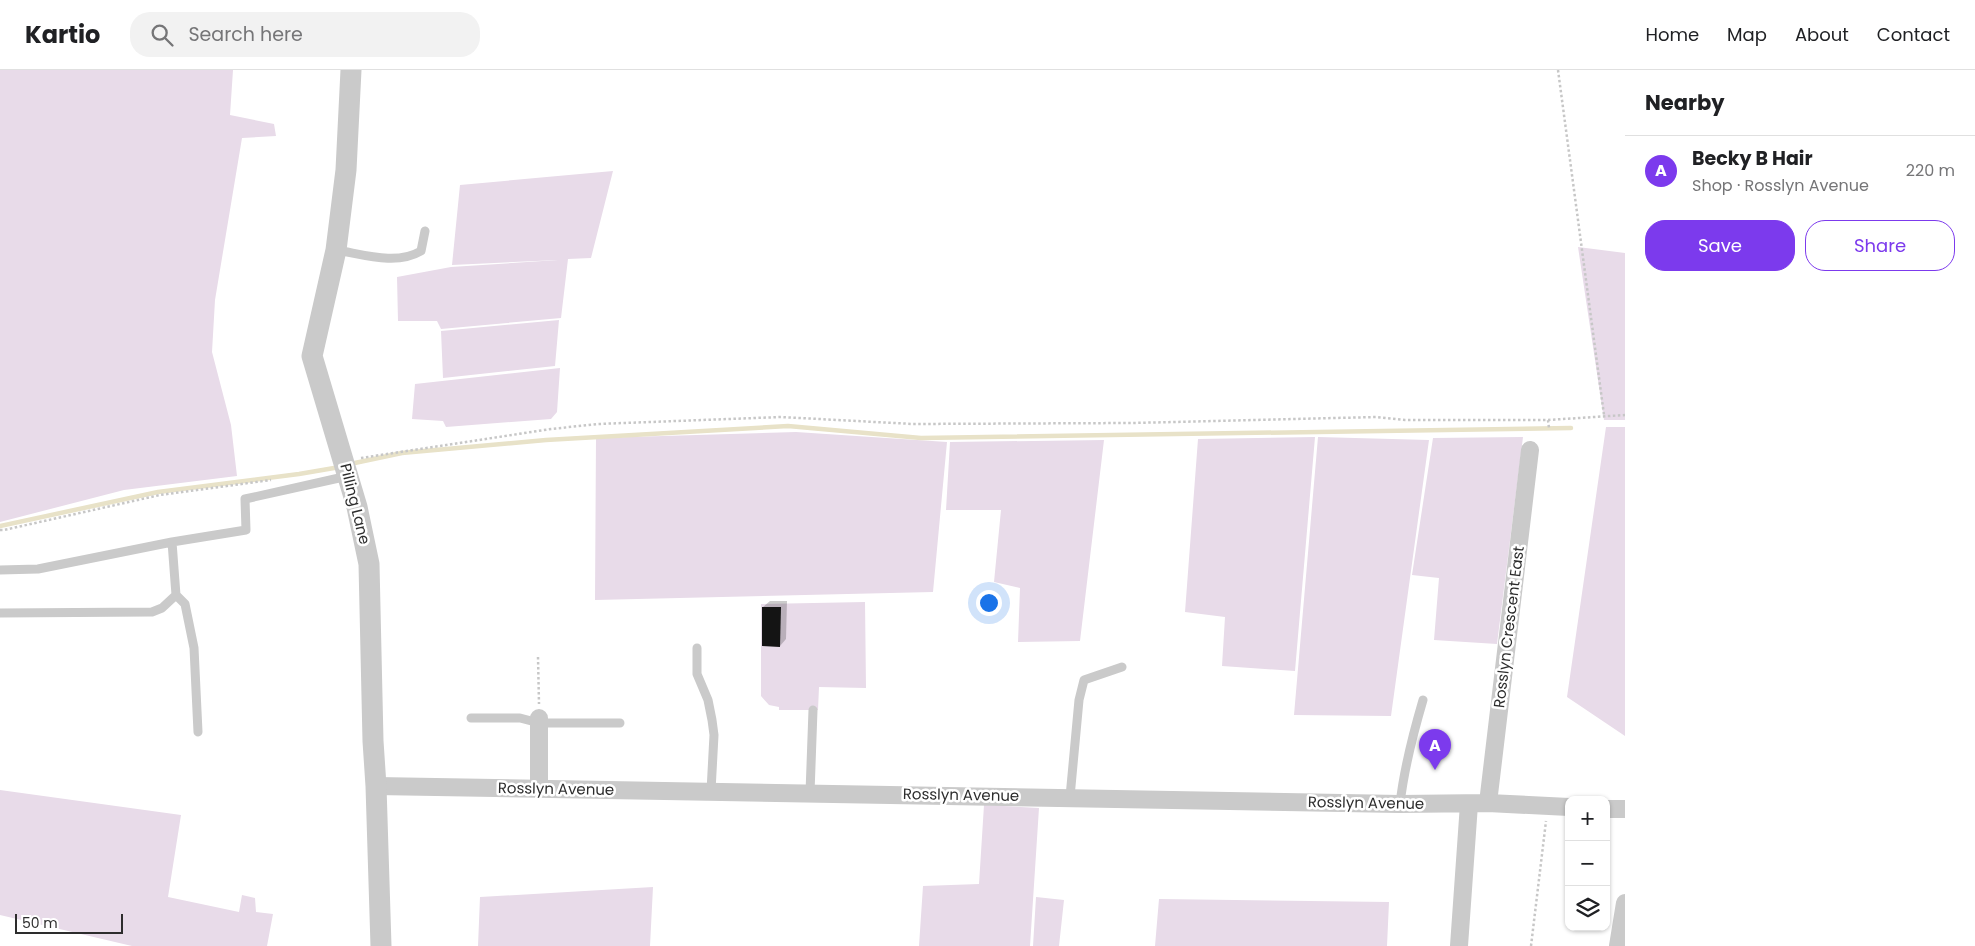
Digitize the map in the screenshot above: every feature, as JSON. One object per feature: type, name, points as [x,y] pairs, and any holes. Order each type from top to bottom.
[{"type":"street","name":"Pilling Lane","points":[[351,70],[346,170],[336,250],[312,356],[357,507],[369,564],[373,741],[381,946]]},
{"type":"street","name":"Rosslyn Crescent East","points":[[1488,803],[1530,450]]},
{"type":"street","points":[[538,789],[539,720]]},
{"type":"street","name":"Rosslyn Avenue","points":[[376,786],[1400,804],[1488,803],[1565,807]]},
{"type":"street","points":[[1459,946],[1469,804]]},
{"type":"street","points":[[1610,809],[1625,809]]},
{"type":"street","points":[[1618,946],[1625,903]]},
{"type":"lane","points":[[336,250],[383,258],[414,256],[421,252],[425,231]]},
{"type":"lane","points":[[0,570],[38,569],[172,542],[246,530],[246,499],[346,468]]},
{"type":"lane","points":[[172,542],[176,595],[185,604],[194,648],[198,732]]},
{"type":"lane","points":[[0,613],[152,612],[162,608],[176,595]]},
{"type":"lane","points":[[697,648],[697,674],[708,700],[714,735],[711,792]]},
{"type":"lane","points":[[1070,797],[1078,700],[1084,680],[1122,667]]},
{"type":"lane","points":[[1400,804],[1402,778],[1423,700]]},
{"type":"lane","points":[[810,793],[813,710]]},
{"type":"lane","points":[[471,718],[520,718],[620,723]]},
{"type":"path","points":[[1558,70],[1604,415]]},
{"type":"path","points":[[368,457],[551,429],[598,424],[781,417],[913,424],[1133,423],[1376,417],[1405,420],[1548,420],[1625,415]]},
{"type":"path","points":[[1548,420],[1550,428]]},
{"type":"path","points":[[0,530],[160,495]]},
{"type":"path","points":[[538,657],[539,720]]},
{"type":"path","points":[[1531,946],[1547,806]]},
{"type":"shaded area","points":[[0,70],[233,70],[230,115],[274,124],[276,136],[242,138],[215,300],[212,352],[231,425],[237,476],[124,490],[0,522]]},
{"type":"shaded area","points":[[613,171],[591,258],[568,259],[561,318],[441,329],[437,321],[398,321],[397,277],[451,267],[558,260],[452,265],[460,185]]},
{"type":"shaded area","points":[[1578,247],[1625,253],[1625,420],[1604,420]]},
{"type":"shaded area","points":[[559,320],[555,366],[443,378],[441,331]]},
{"type":"shaded area","points":[[560,368],[557,412],[551,419],[446,427],[443,421],[412,419],[415,384]]},
{"type":"shaded area","points":[[1606,427],[1625,427],[1625,736],[1567,697]]},
{"type":"shaded area","points":[[796,432],[947,442],[933,592],[595,600],[596,438]]},
{"type":"shaded area","points":[[1315,437],[1295,671],[1222,666],[1225,617],[1185,612],[1198,439]]},
{"type":"shaded area","points":[[1318,437],[1429,440],[1391,716],[1294,715]]},
{"type":"shaded area","points":[[1523,437],[1497,644],[1434,640],[1439,578],[1412,575],[1433,438]]},
{"type":"shaded area","points":[[1104,440],[1080,641],[1018,642],[1020,588],[994,582],[1001,510],[946,510],[950,442]]},
{"type":"shaded area","points":[[865,602],[866,688],[819,687],[818,710],[779,710],[779,707],[769,705],[761,696],[761,604]]},
{"type":"shaded area","points":[[0,790],[181,815],[168,897],[239,912],[242,895],[255,898],[256,912],[273,914],[267,946],[132,946],[0,915]]},
{"type":"shaded area","points":[[984,805],[1039,808],[1030,946],[919,946],[923,886],[979,884]]},
{"type":"shaded area","points":[[653,887],[650,946],[478,946],[480,897]]},
{"type":"shaded area","points":[[1036,897],[1064,900],[1059,946],[1033,946]]},
{"type":"shaded area","points":[[1159,899],[1389,902],[1387,946],[1155,946]]},
{"type":"building","points":[[762,607],[781,607],[780,647],[762,646]]},
{"type":"waterway","points":[[350,464],[402,453],[546,440],[788,426],[921,438],[1571,428]]},
{"type":"waterway","points":[[0,526],[158,492],[340,467]]},
{"type":"place","name":"Becky B Hair","points":[[1435,770]]}]
